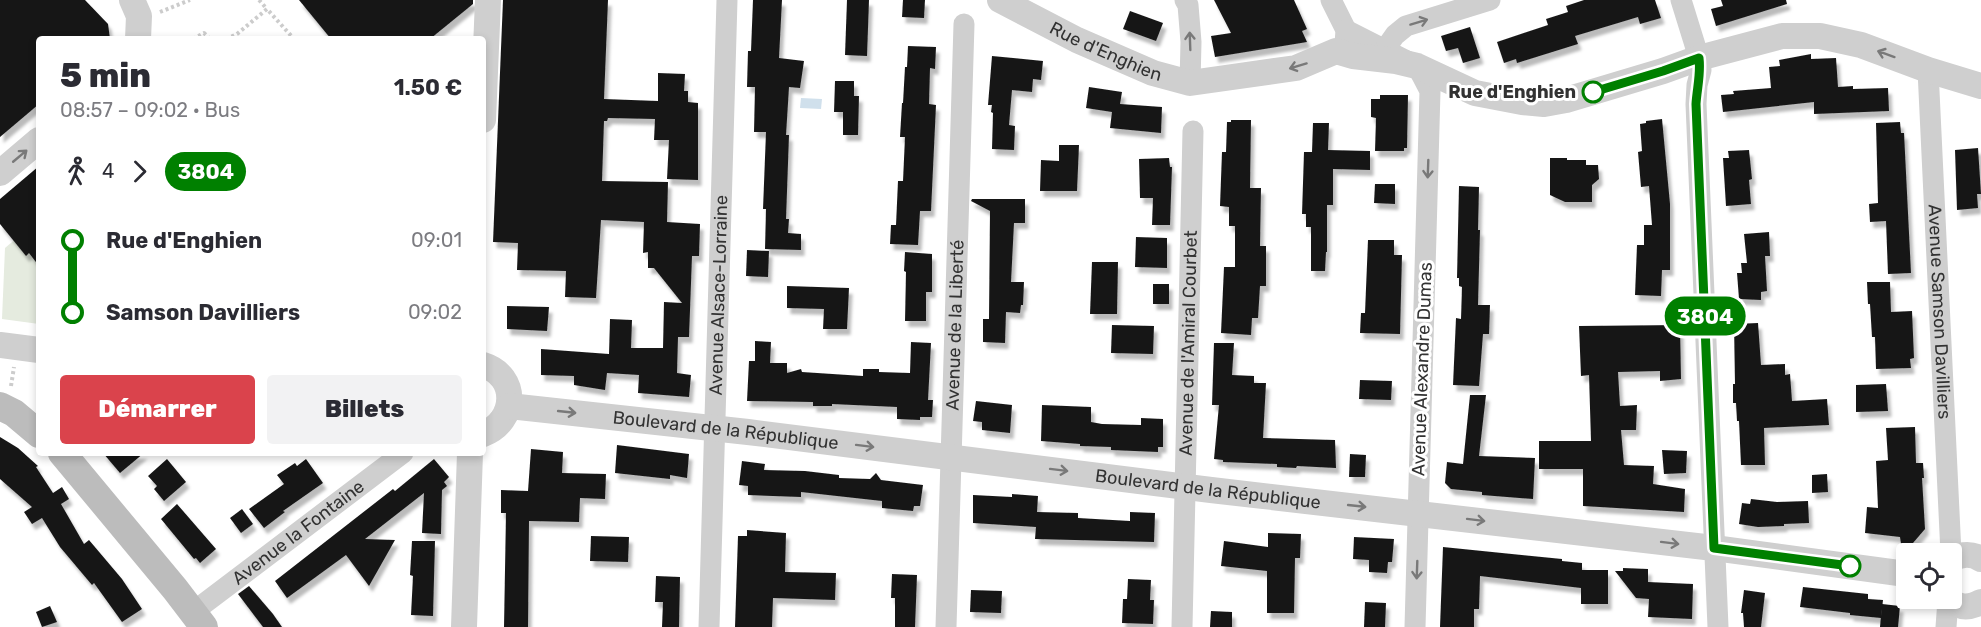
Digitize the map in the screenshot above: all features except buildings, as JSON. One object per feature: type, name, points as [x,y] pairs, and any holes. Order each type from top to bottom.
[{"type":"main road","points":[[5,400],[14,413],[36,431]]},
{"type":"main road","points":[[64,456],[198,619]]},
{"type":"street","points":[[486,48],[488,0]]},
{"type":"street","name":"Avenue Alsace-Lorraine","points":[[709,627],[727,0]]},
{"type":"street","name":"Rue d'Enghien","points":[[1000,0],[1077,40],[1152,73],[1190,83],[1296,68],[1336,51],[1372,55],[1417,66],[1475,93],[1544,104],[1566,100],[1699,58],[1782,36],[1820,36],[1861,45],[1928,70],[1981,86]]},
{"type":"street","points":[[1185,0],[1188,5],[1191,42],[1190,83]]},
{"type":"street","points":[[1331,0],[1346,30],[1372,55]]},
{"type":"street","points":[[1372,55],[1406,26],[1490,0]]},
{"type":"street","points":[[1681,0],[1701,70],[1696,104],[1718,627]]},
{"type":"street","points":[[133,1],[140,19],[138,36]]},
{"type":"street","name":"Avenue de la Liberté","points":[[946,627],[964,24]]},
{"type":"street","points":[[1346,30],[1344,42],[1372,55]]},
{"type":"street","name":"Avenue Alexandre Dumas","points":[[1415,627],[1430,91],[1417,66]]},
{"type":"street","name":"Avenue Samson Davilliers","points":[[1928,70],[1950,543]]},
{"type":"street","points":[[1429,111],[1442,95],[1475,93]]},
{"type":"street","name":"Avenue de l'Amiral Courbet","points":[[1182,627],[1193,131]]},
{"type":"street","points":[[0,172],[36,142]]},
{"type":"street","points":[[486,366],[495,370],[502,378],[510,396],[506,416],[499,425],[486,432]]},
{"type":"street","name":"Boulevard de la République","points":[[509,406],[950,456],[1185,487],[1714,548],[1896,573]]},
{"type":"street","name":"Avenue la Fontaine","points":[[198,619],[399,456]]},
{"type":"street","points":[[464,627],[470,456]]},
{"type":"street","points":[[1962,555],[1968,554],[1981,559]]},
{"type":"street","points":[[1962,606],[1979,607]]},
{"type":"street","points":[[1946,627],[1947,609]]},
{"type":"path","points":[[159,13],[190,0]]},
{"type":"path","points":[[259,0],[291,36]]},
{"type":"path","points":[[233,36],[267,9]]},
{"type":"path","points":[[5,400],[19,348]]},
{"type":"shaded area","points":[[36,222],[36,324],[2,319],[5,248]]},
{"type":"water","points":[[801,98],[822,99],[821,109],[800,108]]},
{"type":"bus line","name":"3804","points":[[1593,92],[1699,58],[1701,70],[1696,104],[1714,548],[1850,566]]},
{"type":"place","name":"Rue d'Enghien","points":[[1593,92]]}]
